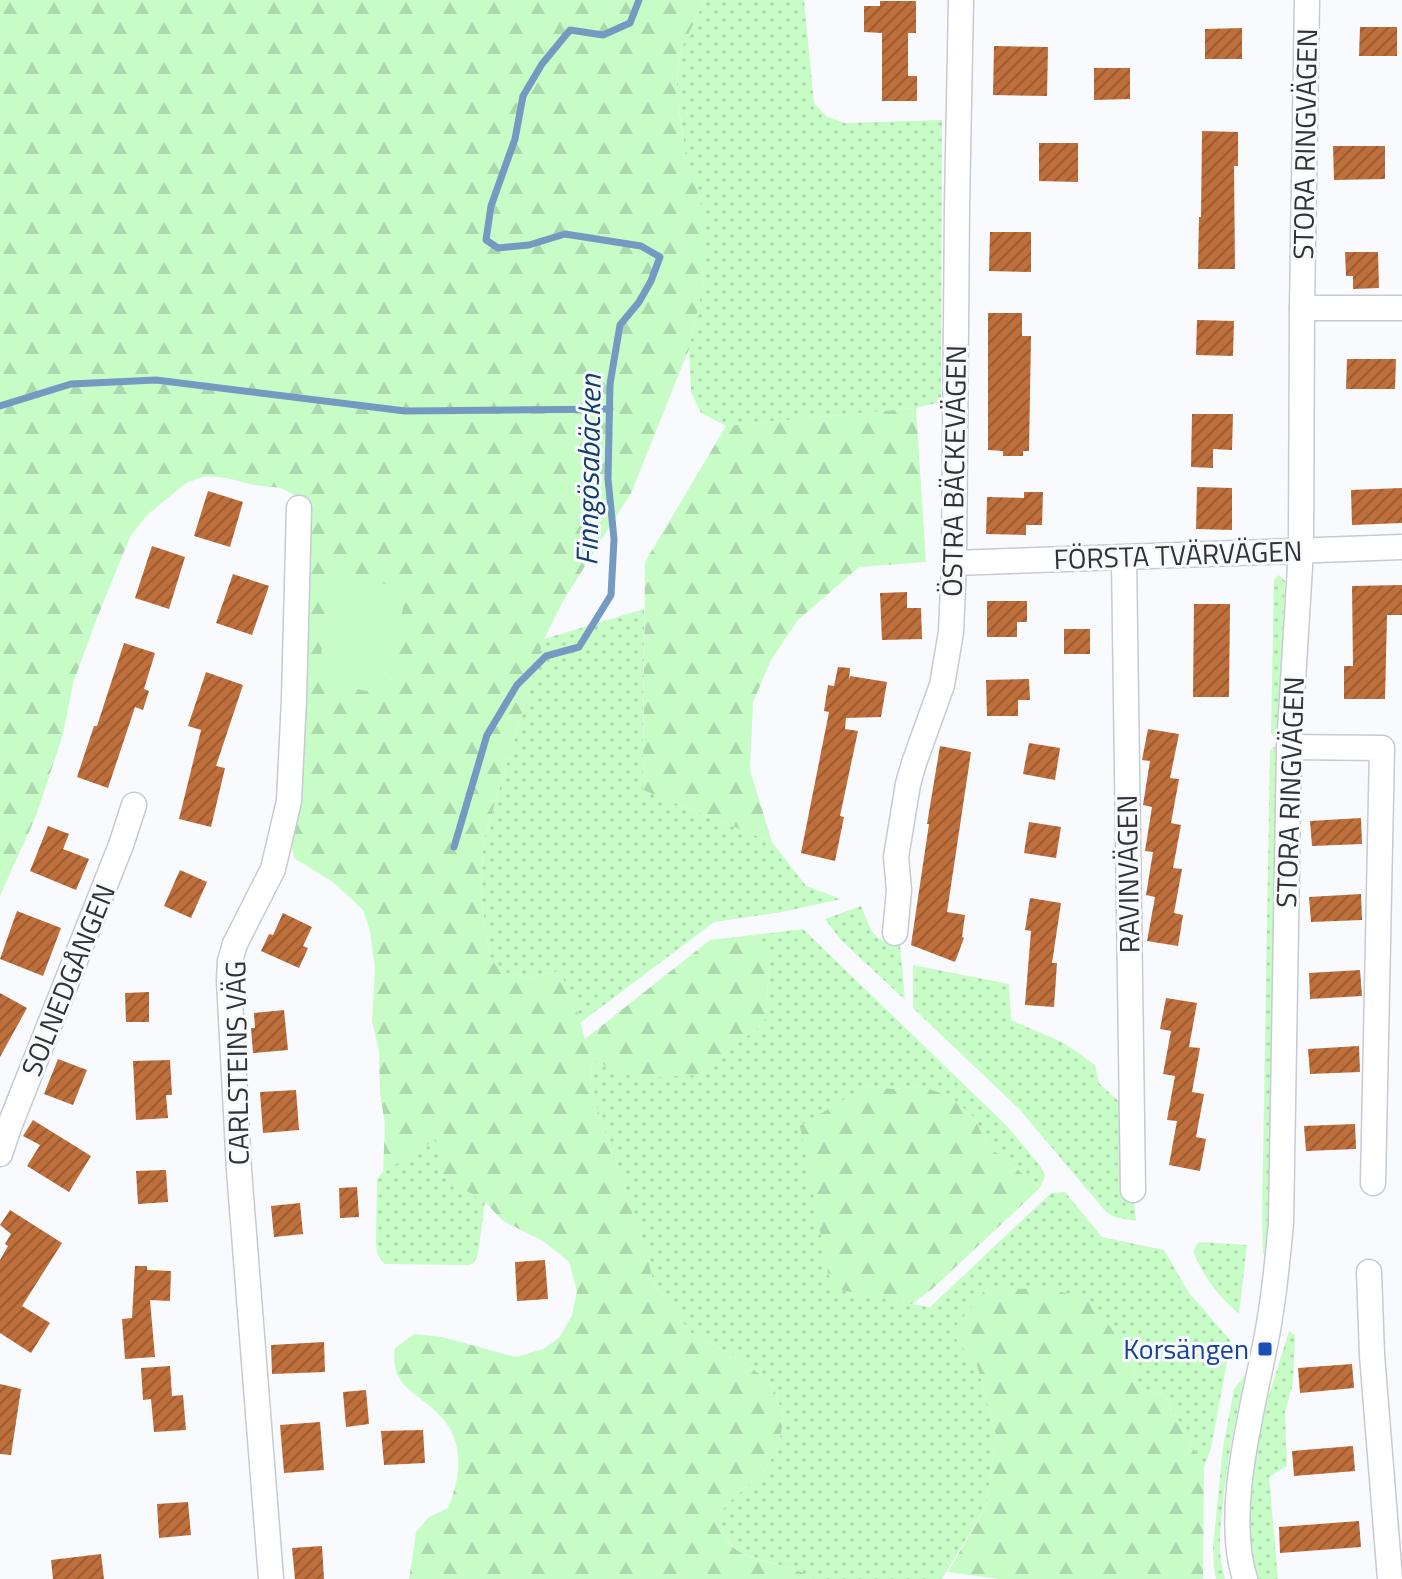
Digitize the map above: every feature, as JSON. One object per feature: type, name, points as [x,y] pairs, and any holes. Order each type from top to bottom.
[{"type":"street","name":"ÖSTRA BÄCKEVÄGEN","points":[[895,933],[899,890],[896,857],[911,773],[933,712],[951,632],[961,0]]},
{"type":"street","name":"STORA RINGVÄGEN","points":[[1245,1579],[1238,1545],[1238,1505],[1246,1443],[1276,1284],[1281,1223],[1289,747],[1301,550],[1307,0]]},
{"type":"street","points":[[1302,308],[1402,308]]},
{"type":"street","name":"CARLSTEINS VÄG","points":[[271,1579],[239,1170],[229,980],[235,944],[273,869],[289,801],[299,508]]},
{"type":"street","name":"FÖRSTA TVÄRVÄGEN","points":[[954,563],[1402,547]]},
{"type":"street","name":"RAVINVÄGEN","points":[[1124,558],[1133,1190]]},
{"type":"street","points":[[1289,747],[1382,748],[1373,1183]]},
{"type":"street","name":"SOLNEDGÅNGEN","points":[[0,1154],[134,805]]},
{"type":"street","points":[[1369,1272],[1372,1355],[1390,1579]]},
{"type":"green space","points":[[0,0],[705,0],[681,49],[676,89],[683,138],[703,213],[704,280],[689,349],[631,493],[563,601],[544,639],[483,843],[481,896],[490,956],[500,972],[529,977],[560,971],[585,1039],[710,940],[753,935],[770,960],[764,1023],[698,1075],[635,1078],[591,1059],[590,1086],[654,1285],[692,1334],[736,1357],[772,1383],[784,1418],[778,1447],[765,1470],[726,1505],[715,1522],[730,1544],[739,1551],[813,1579],[409,1579],[416,1532],[429,1517],[448,1508],[458,1475],[458,1452],[451,1430],[444,1420],[402,1382],[394,1362],[395,1348],[414,1334],[442,1337],[516,1357],[543,1349],[559,1338],[572,1315],[577,1291],[569,1262],[543,1241],[503,1221],[485,1202],[440,1175],[436,1139],[383,1172],[385,1124],[380,1094],[379,1051],[372,1021],[375,968],[370,931],[363,910],[333,882],[295,859],[292,850],[297,805],[299,498],[281,488],[206,476],[186,483],[147,515],[130,537],[73,683],[63,734],[36,816],[0,896]]},
{"type":"green space","points":[[705,0],[804,0],[814,103],[826,116],[844,123],[942,120],[941,402],[916,408],[726,426],[701,413],[691,392],[689,349],[704,280],[676,89],[681,49]]},
{"type":"green space","points":[[916,408],[926,562],[859,567],[798,620],[771,660],[753,702],[750,770],[772,842],[643,790],[645,562],[726,426]]},
{"type":"green space","points":[[1279,575],[1285,581],[1278,734],[1275,737],[1271,734],[1274,580]]},
{"type":"green space","points":[[338,577],[385,584],[400,592],[403,608],[389,680],[379,690],[366,691],[326,682],[320,665],[330,586]]},
{"type":"green space","points":[[644,609],[643,790],[772,842],[806,886],[841,899],[714,922],[580,1023],[560,971],[529,977],[500,972],[490,957],[481,896],[483,843],[544,639]]},
{"type":"green space","points":[[1273,746],[1278,751],[1268,1259],[1263,1254],[1262,1217],[1270,751]]},
{"type":"green space","points":[[861,906],[878,937],[900,945],[905,1000],[840,939],[825,919]]},
{"type":"green space","points":[[803,929],[1008,1127],[1045,1176],[1040,1188],[987,1145],[974,1117],[920,1086],[893,1089],[866,1086],[912,1304],[930,1307],[1051,1193],[1065,1192],[1102,1237],[1164,1250],[1189,1293],[1231,1341],[1211,1448],[1204,1467],[1164,1395],[1136,1387],[1133,1362],[951,1332],[977,1365],[996,1435],[986,1506],[942,1579],[813,1579],[793,1569],[748,1556],[726,1538],[715,1522],[726,1505],[765,1470],[778,1447],[784,1418],[772,1383],[736,1357],[692,1334],[654,1285],[590,1087],[591,1059],[636,1078],[698,1074],[764,1023],[770,961],[753,935]]},
{"type":"green space","points":[[913,965],[1009,984],[1011,1020],[1064,1043],[1095,1065],[1099,1083],[1124,1106],[1136,1221],[1107,1213],[1020,1110],[913,1008]]},
{"type":"green space","points":[[867,1086],[893,1089],[920,1086],[950,1096],[974,1117],[987,1145],[1040,1188],[912,1304],[831,1288],[800,1126]]},
{"type":"green space","points":[[437,1138],[440,1175],[485,1202],[478,1254],[474,1263],[469,1265],[384,1264],[377,1253],[376,1242],[377,1179]]},
{"type":"green space","points":[[1199,1242],[1247,1245],[1239,1314],[1212,1286],[1202,1270],[1193,1251]]},
{"type":"green space","points":[[1051,1288],[1095,1304],[1133,1362],[1136,1387],[1164,1395],[1204,1467],[1203,1579],[999,1579],[948,1572],[986,1506],[996,1435],[977,1365],[951,1332],[985,1290]]},
{"type":"green space","points":[[1289,1331],[1295,1335],[1293,1383],[1285,1412],[1287,1466],[1269,1477],[1278,1579],[1251,1579],[1245,1530],[1261,1421]]},
{"type":"green space","points":[[1248,1371],[1226,1477],[1220,1547],[1225,1579],[1216,1579],[1213,1547],[1223,1447],[1234,1389]]},
{"type":"building","points":[[880,1],[916,1],[916,33],[908,33],[908,76],[917,76],[917,101],[882,101],[882,33],[864,32],[864,6],[880,6]]},
{"type":"building","points":[[1360,27],[1397,27],[1397,56],[1359,56]]},
{"type":"building","points":[[1242,28],[1242,59],[1205,59],[1205,29]]},
{"type":"building","points":[[994,46],[1048,47],[1047,96],[993,95]]},
{"type":"building","points":[[1094,68],[1130,68],[1130,99],[1094,100]]},
{"type":"building","points":[[1202,131],[1238,132],[1238,166],[1234,166],[1235,269],[1198,269]]},
{"type":"building","points":[[1039,143],[1078,143],[1078,182],[1039,181]]},
{"type":"building","points":[[1333,146],[1385,146],[1385,179],[1334,180]]},
{"type":"building","points":[[990,232],[1031,232],[1031,272],[989,271]]},
{"type":"building","points":[[1345,252],[1378,252],[1379,288],[1353,289],[1353,276],[1346,276]]},
{"type":"building","points":[[988,313],[1022,313],[1022,336],[1031,336],[1029,451],[1023,451],[1023,456],[1003,456],[1003,451],[988,450]]},
{"type":"building","points":[[1197,320],[1234,321],[1233,356],[1196,355]]},
{"type":"building","points":[[1347,359],[1396,359],[1395,389],[1346,389]]},
{"type":"building","points":[[1192,414],[1233,414],[1232,450],[1213,449],[1213,468],[1191,467]]},
{"type":"building","points":[[1197,487],[1232,488],[1232,530],[1196,529]]},
{"type":"building","points":[[1402,488],[1402,523],[1352,525],[1351,490]]},
{"type":"building","points":[[208,491],[243,502],[230,547],[194,536]]},
{"type":"building","points":[[1024,492],[1043,492],[1042,525],[1026,525],[1026,535],[986,534],[987,497],[1024,498]]},
{"type":"building","points":[[152,546],[185,557],[169,609],[135,598]]},
{"type":"building","points":[[233,574],[269,586],[252,635],[216,623]]},
{"type":"building","points":[[1402,585],[1402,615],[1387,615],[1385,699],[1344,699],[1344,666],[1353,666],[1352,586]]},
{"type":"building","points":[[907,592],[907,608],[921,608],[922,639],[882,640],[880,593]]},
{"type":"building","points":[[987,601],[1027,601],[1027,622],[1017,622],[1017,637],[987,637]]},
{"type":"building","points":[[1194,604],[1230,604],[1229,697],[1193,697]]},
{"type":"building","points":[[1064,629],[1090,629],[1090,654],[1064,654]]},
{"type":"building","points":[[124,643],[155,653],[144,689],[149,691],[143,710],[135,707],[108,788],[77,777]]},
{"type":"building","points":[[838,667],[850,668],[849,681],[850,676],[887,682],[881,717],[846,718],[845,729],[858,731],[840,816],[844,817],[835,861],[801,853],[829,712],[824,711],[828,685],[834,686]]},
{"type":"building","points":[[206,672],[243,685],[216,766],[225,768],[211,827],[179,819],[201,730],[188,726]]},
{"type":"building","points":[[1029,679],[1030,700],[1018,700],[1018,716],[987,716],[986,680]]},
{"type":"building","points":[[1148,729],[1179,734],[1170,778],[1179,779],[1171,823],[1181,825],[1173,868],[1182,869],[1174,913],[1183,915],[1178,946],[1147,941],[1155,897],[1146,895],[1153,852],[1145,851],[1152,807],[1143,805],[1150,761],[1142,760]]},
{"type":"building","points":[[1029,743],[1060,748],[1055,780],[1023,774]]},
{"type":"building","points":[[940,746],[971,752],[947,912],[965,915],[964,938],[955,962],[911,945]]},
{"type":"building","points":[[1361,818],[1362,844],[1312,846],[1310,821]]},
{"type":"building","points":[[1029,822],[1061,827],[1056,858],[1024,853]]},
{"type":"building","points":[[48,826],[69,834],[63,849],[89,859],[76,890],[30,871]]},
{"type":"building","points":[[180,870],[207,882],[191,918],[164,906]]},
{"type":"building","points":[[1361,894],[1362,920],[1311,922],[1309,897]]},
{"type":"building","points":[[1030,898],[1061,903],[1052,963],[1057,963],[1054,1007],[1025,1005],[1031,931],[1025,930]]},
{"type":"building","points":[[17,911],[61,928],[43,976],[0,959]]},
{"type":"building","points":[[283,913],[312,927],[303,946],[308,948],[299,968],[261,951]]},
{"type":"building","points":[[1360,970],[1362,996],[1310,999],[1309,973]]},
{"type":"building","points":[[149,992],[149,1022],[126,1022],[125,993]]},
{"type":"building","points":[[0,993],[27,1008],[0,1057]]},
{"type":"building","points":[[1166,998],[1197,1003],[1189,1047],[1200,1048],[1192,1092],[1204,1094],[1196,1137],[1206,1139],[1200,1171],[1169,1165],[1177,1121],[1167,1120],[1175,1076],[1163,1074],[1171,1031],[1160,1029]]},
{"type":"building","points":[[284,1010],[288,1050],[253,1053],[251,1028],[255,1028],[254,1013]]},
{"type":"building","points":[[1359,1046],[1360,1072],[1310,1074],[1308,1049]]},
{"type":"building","points":[[58,1059],[87,1070],[73,1105],[44,1094]]},
{"type":"building","points":[[170,1060],[172,1095],[166,1095],[168,1118],[136,1120],[133,1061]]},
{"type":"building","points":[[296,1090],[299,1130],[263,1133],[260,1092]]},
{"type":"building","points":[[33,1120],[91,1156],[69,1192],[27,1166],[40,1145],[23,1136]]},
{"type":"building","points":[[1355,1124],[1356,1149],[1306,1151],[1304,1126]]},
{"type":"building","points":[[166,1170],[168,1202],[138,1204],[136,1171]]},
{"type":"building","points":[[357,1187],[359,1217],[340,1218],[339,1188]]},
{"type":"building","points":[[300,1203],[303,1234],[274,1237],[271,1206]]},
{"type":"building","points":[[10,1210],[62,1243],[22,1306],[50,1323],[31,1353],[0,1333],[0,1260],[11,1234],[0,1225]]},
{"type":"building","points":[[545,1260],[548,1299],[517,1301],[515,1262]]},
{"type":"building","points":[[135,1266],[171,1271],[170,1301],[150,1300],[155,1357],[125,1359],[122,1319],[132,1318]]},
{"type":"building","points":[[324,1342],[325,1372],[272,1374],[271,1345]]},
{"type":"building","points":[[1352,1364],[1354,1388],[1300,1393],[1298,1368]]},
{"type":"building","points":[[170,1366],[172,1396],[183,1395],[186,1430],[154,1432],[151,1399],[143,1400],[141,1368]]},
{"type":"building","points":[[0,1384],[21,1389],[11,1455],[0,1454]]},
{"type":"building","points":[[366,1390],[369,1424],[346,1427],[343,1392]]},
{"type":"building","points":[[320,1422],[324,1470],[284,1473],[280,1425]]},
{"type":"building","points":[[423,1430],[425,1463],[384,1465],[381,1431]]},
{"type":"building","points":[[1353,1446],[1355,1471],[1294,1476],[1292,1451]]},
{"type":"building","points":[[188,1502],[191,1535],[159,1538],[157,1504]]},
{"type":"building","points":[[1359,1521],[1361,1547],[1280,1553],[1279,1527]]},
{"type":"building","points":[[322,1546],[324,1579],[295,1579],[292,1548]]},
{"type":"building","points":[[101,1554],[104,1579],[53,1579],[51,1560]]},
{"type":"waterway","name":"Finngösabäcken","points":[[454,847],[487,735],[517,685],[546,656],[579,647],[611,595],[614,539],[608,479],[610,384],[620,325],[639,302],[660,257],[641,246],[565,234],[529,245],[498,248],[486,240],[491,206],[515,139],[523,96],[542,64],[570,30],[603,35],[630,23],[639,0]]},
{"type":"waterway","points":[[0,406],[71,384],[156,380],[405,411],[610,409]]},
{"type":"place","name":"Korsängen","points":[[1265,1349]]}]
